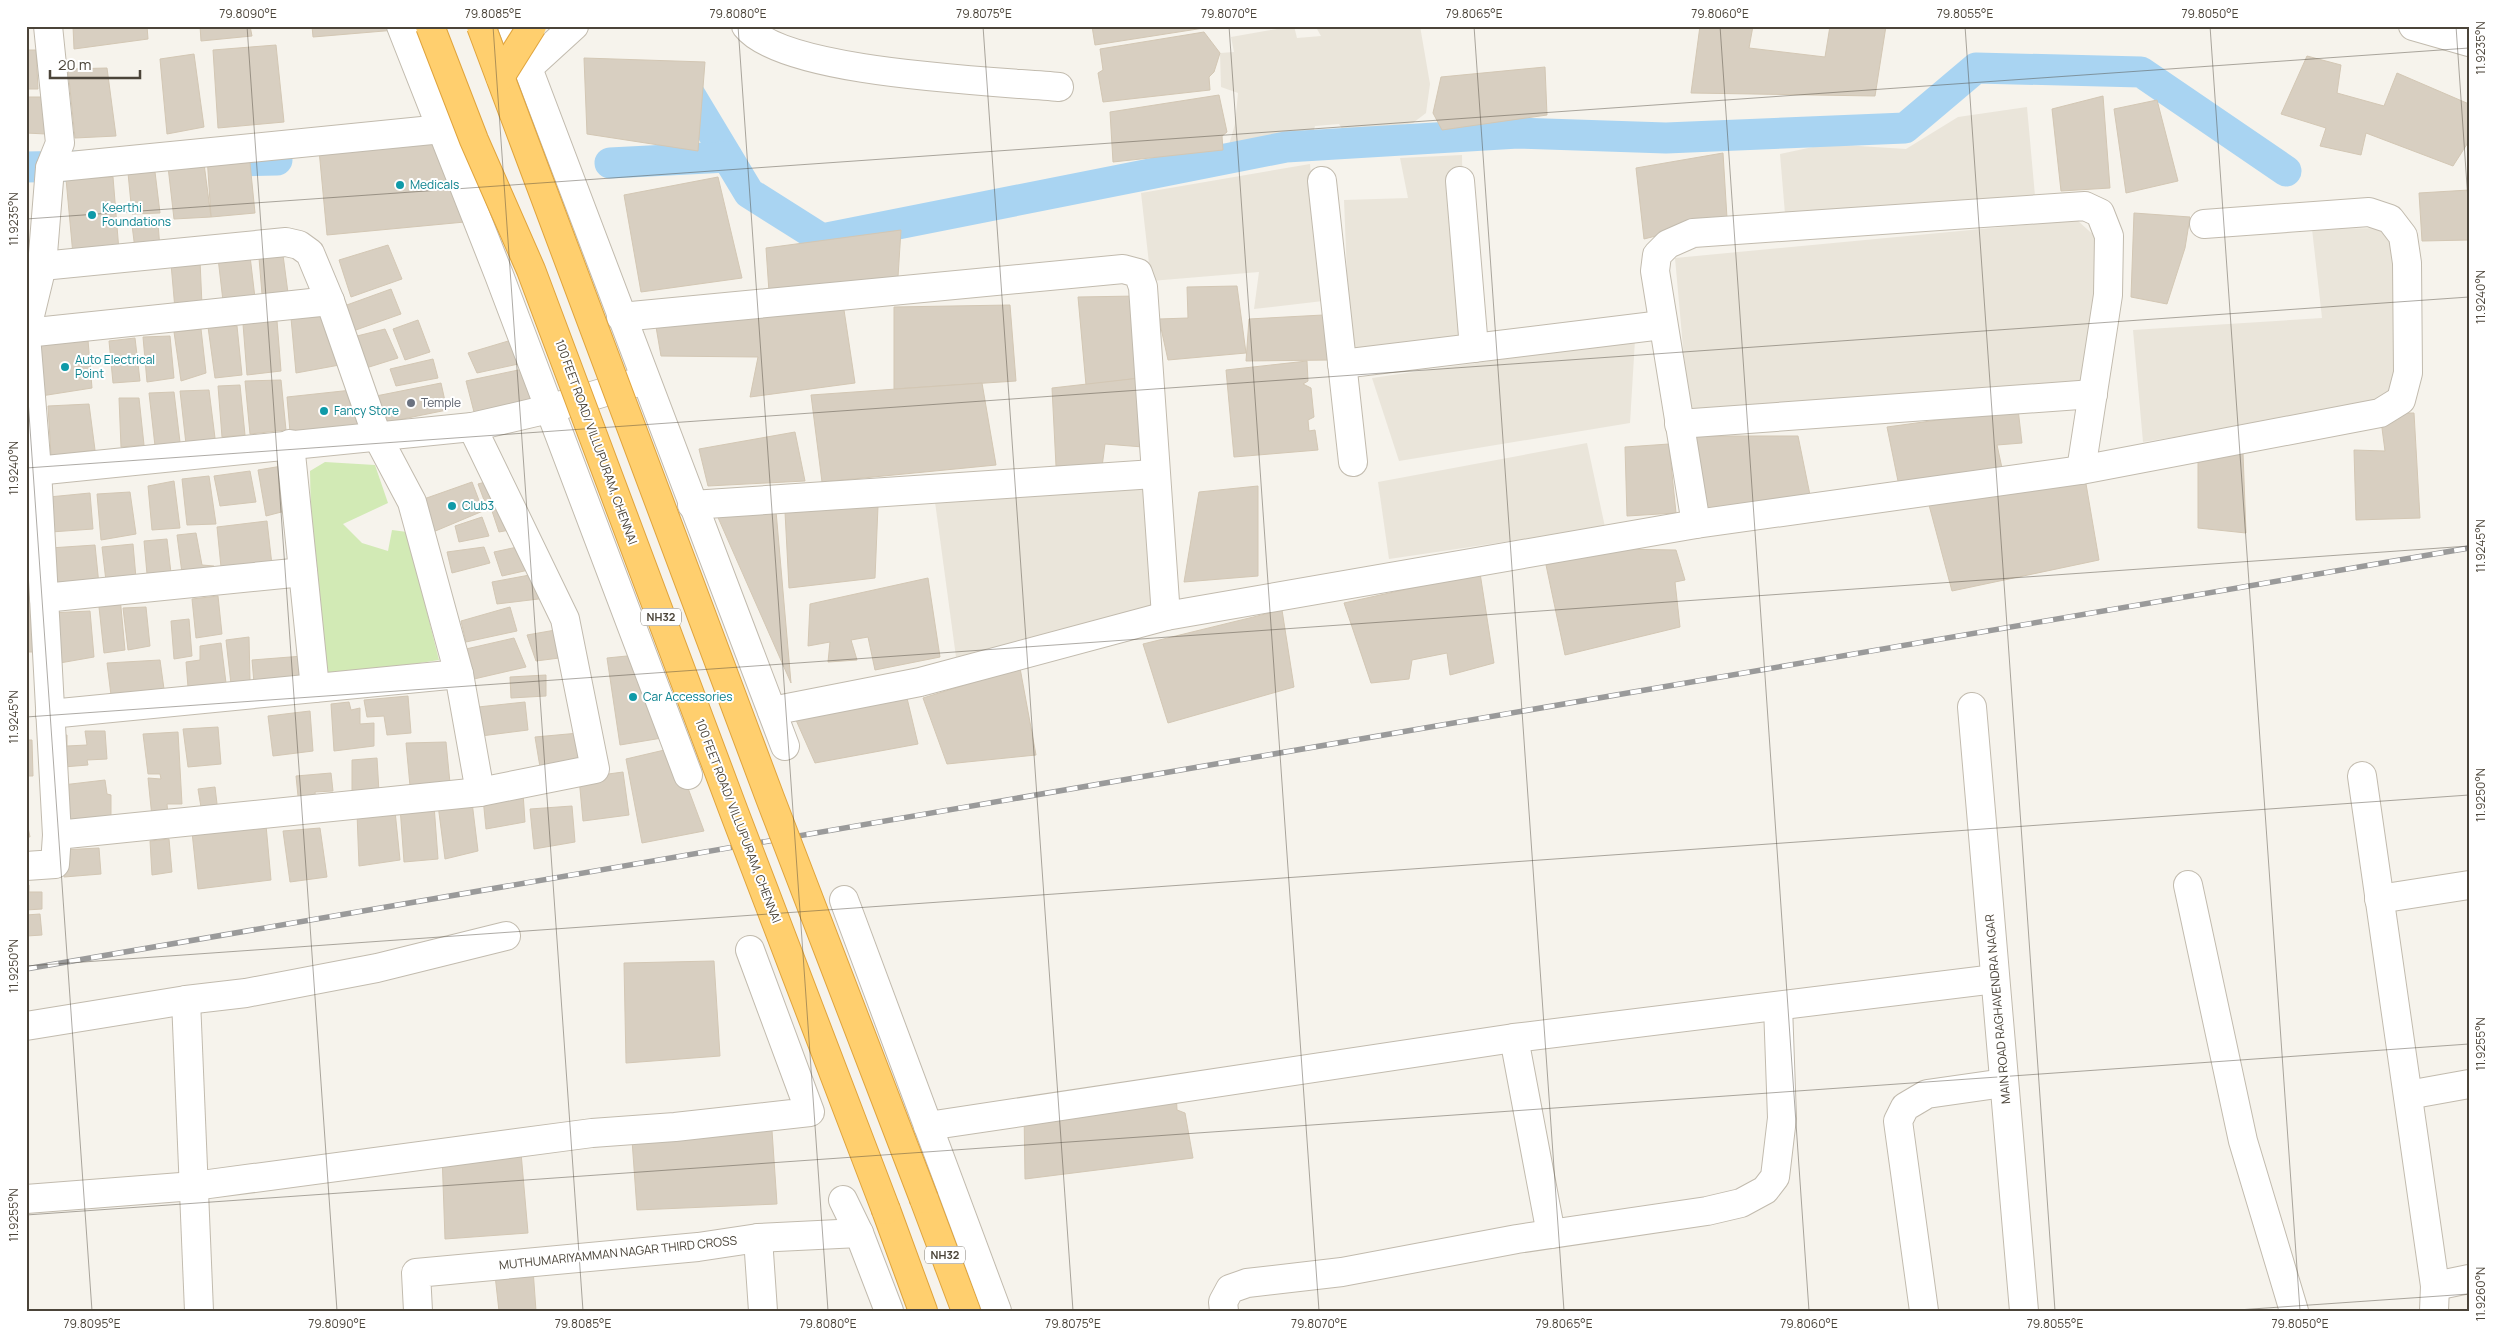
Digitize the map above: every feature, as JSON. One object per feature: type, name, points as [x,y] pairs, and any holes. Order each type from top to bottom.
[{"type":"highway","name":"100 FEET ROAD/ VILLUPURAM, CHENNAI","points":[[430,26],[474,140],[531,270],[730,803],[923,1311]]},
{"type":"highway","name":"NH32","points":[[481,26],[766,789],[966,1311]]},
{"type":"highway","points":[[500,77],[532,26]]},
{"type":"street","points":[[26,866],[55,864],[57,835],[50,714],[37,666],[44,598],[32,471],[26,333],[42,266],[50,168],[60,144],[48,26]]},
{"type":"street","points":[[401,26],[688,775]]},
{"type":"street","points":[[512,26],[620,317],[785,746]]},
{"type":"street","points":[[528,68],[574,26]]},
{"type":"street","points":[[746,26],[750,32],[781,48],[836,65],[1059,87]]},
{"type":"street","points":[[2413,26],[2469,42]]},
{"type":"street","points":[[50,168],[442,129]]},
{"type":"street","points":[[1322,181],[1353,462]]},
{"type":"street","points":[[1460,181],[1474,348]]},
{"type":"street","points":[[1696,524],[1662,326],[1655,271],[1657,255],[1668,244],[1693,233],[2085,206],[2100,213],[2109,236],[2108,295],[2081,470]]},
{"type":"street","points":[[772,711],[920,682],[1166,616],[1696,524],[2081,470],[2380,413],[2401,400],[2408,373],[2407,263],[2404,236],[2390,219],[2369,212],[2204,224]]},
{"type":"street","points":[[42,266],[286,242],[299,245],[310,253],[330,302],[377,436],[412,502],[459,674],[480,792]]},
{"type":"street","points":[[620,317],[1123,268],[1138,273],[1142,286],[1154,474],[1166,616]]},
{"type":"street","points":[[26,333],[330,302]]},
{"type":"street","points":[[1342,364],[1662,326]]},
{"type":"street","points":[[32,471],[472,427],[548,409],[645,380]]},
{"type":"street","points":[[1679,424],[2093,394]]},
{"type":"street","points":[[57,835],[480,792],[595,769],[565,619],[472,427]]},
{"type":"street","points":[[290,444],[315,688]]},
{"type":"street","points":[[692,505],[1154,474]]},
{"type":"street","points":[[44,598],[303,572]]},
{"type":"street","points":[[50,714],[459,674]]},
{"type":"street","name":"MAIN ROAD RAGHAVENDRA NAGAR","points":[[1972,707],[2024,1311]]},
{"type":"street","points":[[2362,776],[2408,1095],[2434,1298],[2469,1279]]},
{"type":"street","points":[[2188,885],[2243,1141],[2294,1311]]},
{"type":"street","points":[[2379,899],[2469,885]]},
{"type":"street","points":[[844,900],[997,1311]]},
{"type":"street","points":[[26,1026],[246,992],[377,968],[506,936]]},
{"type":"street","points":[[26,1199],[194,1186],[592,1133],[675,1128],[810,1112],[750,950]]},
{"type":"street","points":[[928,1126],[1514,1038],[1995,979]]},
{"type":"street","points":[[186,1000],[199,1311]]},
{"type":"street","points":[[1224,1311],[1223,1302],[1230,1290],[1246,1283],[1342,1272],[1551,1234],[1707,1211],[1741,1203],[1765,1190],[1775,1177],[1782,1118],[1778,1006]]},
{"type":"street","points":[[1514,1038],[1551,1234]]},
{"type":"street","points":[[1924,1311],[1898,1121],[1905,1107],[1927,1094],[2004,1083]]},
{"type":"street","points":[[2408,1095],[2469,1084]]},
{"type":"street","points":[[843,1200],[859,1233],[889,1311]]},
{"type":"street","name":"MUTHUMARIYAMMAN NAGAR THIRD CROSS","points":[[418,1311],[416,1273],[689,1248],[758,1238],[859,1233]]},
{"type":"street","points":[[758,1238],[763,1311]]},
{"type":"shaded area","points":[[1294,26],[1297,38],[1321,36],[1317,29],[1326,26],[1420,26],[1430,84],[1426,113],[1413,123],[1346,135],[1339,124],[1315,126],[1312,137],[1229,145],[1235,124],[1238,93],[1221,87],[1220,53],[1234,52],[1231,37]]},
{"type":"shaded area","points":[[2027,107],[2035,196],[1786,226],[1780,154],[1827,144],[1906,149],[1958,117]]},
{"type":"shaded area","points":[[1462,155],[1465,342],[1350,351],[1344,200],[1408,198],[1400,158]]},
{"type":"shaded area","points":[[1310,164],[1323,301],[1254,309],[1259,272],[1151,281],[1141,193]]},
{"type":"shaded area","points":[[2077,220],[2098,239],[2094,385],[1689,414],[1675,258]]},
{"type":"shaded area","points":[[2383,228],[2406,255],[2405,382],[2378,405],[2143,442],[2133,330],[2322,318],[2312,229]]},
{"type":"shaded area","points":[[1635,340],[1630,423],[1399,461],[1372,378]]},
{"type":"shaded area","points":[[1587,443],[1605,527],[1389,559],[1378,482]]},
{"type":"shaded area","points":[[1145,480],[1155,611],[956,657],[935,502]]},
{"type":"green space","points":[[325,462],[375,465],[388,503],[343,524],[362,543],[388,551],[392,530],[407,532],[439,660],[324,678],[311,517],[310,471]]},
{"type":"building","points":[[73,26],[147,26],[148,39],[74,49]]},
{"type":"building","points":[[200,26],[250,26],[252,36],[201,41]]},
{"type":"building","points":[[312,26],[394,26],[396,30],[313,37]]},
{"type":"building","points":[[1092,26],[1204,26],[1204,28],[1095,45]]},
{"type":"building","points":[[1700,26],[1753,26],[1749,48],[1825,57],[1830,26],[1886,26],[1875,96],[1691,93]]},
{"type":"building","points":[[1204,32],[1220,53],[1214,72],[1209,77],[1210,90],[1103,102],[1098,73],[1103,70],[1100,49]]},
{"type":"building","points":[[276,45],[284,122],[218,128],[213,50]]},
{"type":"building","points":[[26,50],[36,50],[38,89],[26,89]]},
{"type":"building","points":[[194,54],[204,127],[167,134],[160,59]]},
{"type":"building","points":[[2307,56],[2341,65],[2337,93],[2384,106],[2397,73],[2469,104],[2469,141],[2453,166],[2366,133],[2361,155],[2320,146],[2326,128],[2281,114]]},
{"type":"building","points":[[584,58],[705,62],[698,151],[587,134]]},
{"type":"building","points":[[1545,67],[1547,115],[1442,130],[1433,113],[1441,77]]},
{"type":"building","points":[[107,68],[116,136],[75,138],[68,69]]},
{"type":"building","points":[[1219,95],[1227,132],[1222,136],[1223,150],[1113,162],[1110,112]]},
{"type":"building","points":[[2103,96],[2110,188],[2061,191],[2052,109]]},
{"type":"building","points":[[26,97],[45,97],[46,134],[26,133]]},
{"type":"building","points":[[2157,100],[2178,181],[2126,193],[2114,109]]},
{"type":"building","name":"Medicals","points":[[466,137],[486,220],[327,235],[319,150]]},
{"type":"building","points":[[249,153],[255,213],[211,217],[207,156]]},
{"type":"building","points":[[1723,153],[1727,218],[1644,239],[1636,168]]},
{"type":"building","points":[[203,156],[211,217],[174,219],[167,158]]},
{"type":"building","points":[[155,172],[160,213],[132,214],[128,173]]},
{"type":"building","name":"Keerthi Foundations","points":[[113,177],[119,251],[73,255],[66,179]]},
{"type":"building","points":[[718,177],[742,278],[641,292],[624,195]]},
{"type":"building","points":[[2469,190],[2469,240],[2422,241],[2419,193]]},
{"type":"building","points":[[2134,213],[2190,217],[2185,248],[2167,304],[2131,297]]},
{"type":"building","points":[[158,223],[160,249],[135,249],[132,225]]},
{"type":"building","points":[[901,230],[898,277],[769,292],[766,248]]},
{"type":"building","points":[[388,245],[402,279],[351,297],[339,260]]},
{"type":"building","points":[[283,255],[288,293],[262,294],[259,258]]},
{"type":"building","points":[[250,256],[255,298],[223,301],[218,258]]},
{"type":"building","points":[[200,261],[202,305],[175,309],[171,264]]},
{"type":"building","points":[[1237,286],[1246,353],[1168,360],[1159,319],[1188,318],[1187,287]]},
{"type":"building","points":[[391,289],[401,314],[353,331],[344,306]]},
{"type":"building","points":[[1137,296],[1140,378],[1086,385],[1078,297]]},
{"type":"building","points":[[1010,305],[1016,381],[894,389],[894,307]]},
{"type":"building","points":[[844,310],[855,383],[750,397],[758,357],[661,356],[655,321]]},
{"type":"building","points":[[1323,315],[1331,360],[1246,361],[1249,319]]},
{"type":"building","points":[[329,316],[345,364],[296,373],[291,318]]},
{"type":"building","points":[[418,320],[430,352],[405,360],[393,329]]},
{"type":"building","points":[[277,321],[281,371],[247,375],[243,324]]},
{"type":"building","points":[[237,326],[242,375],[215,378],[208,327]]},
{"type":"building","points":[[201,329],[206,373],[181,381],[174,332]]},
{"type":"building","points":[[385,329],[398,358],[366,368],[353,337]]},
{"type":"building","points":[[170,336],[174,378],[147,382],[143,337]]},
{"type":"building","points":[[135,338],[140,381],[113,383],[109,341]]},
{"type":"building","points":[[515,339],[523,363],[477,373],[468,353]]},
{"type":"building","name":"Auto Electrical Point","points":[[88,340],[92,388],[41,396],[38,346]]},
{"type":"building","points":[[433,359],[438,378],[396,386],[390,369]]},
{"type":"building","points":[[1307,361],[1308,381],[1303,384],[1311,388],[1314,417],[1308,420],[1309,431],[1315,430],[1318,450],[1234,457],[1226,370]]},
{"type":"building","points":[[523,369],[535,399],[474,412],[466,381]]},
{"type":"building","points":[[1140,378],[1143,447],[1105,444],[1102,467],[1056,466],[1052,388]]},
{"type":"building","points":[[281,380],[286,430],[250,434],[245,381]]},
{"type":"building","name":"Temple","points":[[441,383],[447,410],[383,423],[376,396]]},
{"type":"building","points":[[982,383],[996,465],[822,482],[811,395]]},
{"type":"building","points":[[240,385],[245,435],[222,437],[218,386]]},
{"type":"building","points":[[209,390],[215,438],[186,444],[180,391]]},
{"type":"building","name":"Fancy Store","points":[[352,390],[365,424],[290,432],[287,397]]},
{"type":"building","points":[[174,392],[180,442],[155,446],[149,393]]},
{"type":"building","points":[[119,398],[139,398],[144,445],[121,447]]},
{"type":"building","points":[[89,404],[95,450],[51,456],[48,406]]},
{"type":"building","points":[[2018,409],[2022,443],[1997,445],[2002,468],[1899,486],[1887,427]]},
{"type":"building","points":[[2380,413],[2414,413],[2420,518],[2356,520],[2354,450],[2385,451]]},
{"type":"building","points":[[795,432],[805,481],[708,486],[699,449]]},
{"type":"building","points":[[1695,436],[1798,436],[1810,495],[1703,523]]},
{"type":"building","points":[[1669,444],[1676,513],[1627,516],[1625,447]]},
{"type":"building","points":[[2243,453],[2246,533],[2198,528],[2198,454]]},
{"type":"building","points":[[288,465],[293,509],[266,516],[258,470]]},
{"type":"building","points":[[250,471],[256,502],[220,506],[214,476]]},
{"type":"building","points":[[209,476],[216,524],[187,525],[182,479]]},
{"type":"building","points":[[2085,478],[2099,560],[1952,591],[1929,505]]},
{"type":"building","points":[[492,480],[504,504],[487,508],[478,484]]},
{"type":"building","points":[[174,481],[180,528],[152,530],[148,486]]},
{"type":"building","name":"Club3","points":[[472,482],[483,511],[433,532],[421,500]]},
{"type":"building","points":[[1258,486],[1258,576],[1184,582],[1199,492]]},
{"type":"building","points":[[130,492],[136,534],[101,540],[97,494]]},
{"type":"building","points":[[90,493],[93,529],[51,532],[49,497]]},
{"type":"building","points":[[878,506],[875,578],[789,588],[785,512]]},
{"type":"building","points":[[505,507],[515,529],[499,532],[492,511]]},
{"type":"building","points":[[776,511],[791,683],[716,513]]},
{"type":"building","points":[[482,517],[489,536],[459,542],[455,526]]},
{"type":"building","points":[[267,521],[272,565],[221,567],[217,527]]},
{"type":"building","points":[[196,533],[202,565],[214,566],[213,574],[182,573],[177,535]]},
{"type":"building","points":[[167,539],[171,573],[147,574],[144,541]]},
{"type":"building","points":[[133,544],[136,578],[106,581],[102,547]]},
{"type":"building","points":[[95,545],[99,585],[52,590],[50,548]]},
{"type":"building","points":[[522,546],[533,569],[502,576],[494,552]]},
{"type":"building","points":[[484,547],[490,563],[452,573],[447,552]]},
{"type":"building","points":[[1615,549],[1676,550],[1685,580],[1675,582],[1680,627],[1565,655],[1546,565]]},
{"type":"building","points":[[1480,573],[1494,663],[1450,675],[1447,653],[1412,660],[1409,679],[1371,683],[1344,603]]},
{"type":"building","points":[[535,574],[547,598],[497,604],[492,582]]},
{"type":"building","points":[[928,578],[940,657],[875,670],[868,637],[851,640],[857,660],[828,662],[830,642],[808,646],[810,604]]},
{"type":"building","points":[[26,585],[30,585],[34,652],[26,652]]},
{"type":"building","points":[[218,596],[222,634],[196,638],[192,599]]},
{"type":"building","points":[[120,597],[125,650],[104,653],[98,598]]},
{"type":"building","points":[[146,607],[150,646],[128,650],[123,608]]},
{"type":"building","points":[[510,607],[517,631],[466,642],[461,621]]},
{"type":"building","points":[[1282,610],[1294,687],[1168,723],[1143,644]]},
{"type":"building","points":[[90,611],[94,657],[54,664],[49,613]]},
{"type":"building","points":[[189,619],[192,656],[174,659],[171,621]]},
{"type":"building","points":[[561,629],[567,657],[536,661],[527,635]]},
{"type":"building","points":[[249,637],[250,680],[231,684],[226,640]]},
{"type":"building","points":[[514,638],[526,667],[474,679],[466,649]]},
{"type":"building","points":[[221,643],[226,683],[188,687],[186,662],[200,660],[200,646]]},
{"type":"building","name":"Car Accessories","points":[[637,655],[668,737],[620,745],[607,658]]},
{"type":"building","points":[[303,656],[303,679],[254,683],[252,660]]},
{"type":"building","points":[[160,660],[164,689],[111,695],[107,663]]},
{"type":"building","points":[[1020,668],[1036,755],[947,764],[923,698]]},
{"type":"building","points":[[546,675],[546,696],[511,698],[510,677]]},
{"type":"building","points":[[906,694],[918,744],[815,763],[796,720]]},
{"type":"building","points":[[408,696],[411,733],[387,735],[384,716],[367,717],[364,700]]},
{"type":"building","points":[[349,702],[351,710],[360,708],[360,724],[374,723],[374,746],[334,751],[331,704]]},
{"type":"building","points":[[525,702],[528,730],[481,736],[478,707]]},
{"type":"building","points":[[310,711],[313,751],[273,756],[268,716]]},
{"type":"building","points":[[218,727],[221,764],[188,767],[183,729]]},
{"type":"building","points":[[85,731],[105,731],[107,759],[87,760],[88,765],[63,767],[54,736],[67,735],[67,746],[87,745]]},
{"type":"building","points":[[178,732],[182,804],[167,804],[168,815],[152,817],[148,778],[161,779],[160,774],[148,774],[143,734]]},
{"type":"building","points":[[579,733],[584,758],[540,767],[535,737]]},
{"type":"building","points":[[26,740],[32,740],[33,776],[26,776]]},
{"type":"building","points":[[446,742],[450,783],[410,786],[406,743]]},
{"type":"building","points":[[673,748],[704,831],[642,843],[626,759]]},
{"type":"building","points":[[377,758],[379,792],[352,800],[352,760]]},
{"type":"building","points":[[623,772],[629,815],[583,821],[579,778]]},
{"type":"building","points":[[331,773],[333,791],[315,792],[316,804],[299,806],[296,776]]},
{"type":"building","points":[[105,780],[107,794],[111,795],[111,825],[61,831],[54,786]]},
{"type":"building","points":[[215,787],[218,812],[202,813],[198,789]]},
{"type":"building","points":[[523,793],[525,822],[486,829],[483,798]]},
{"type":"building","points":[[472,802],[478,851],[445,859],[438,805]]},
{"type":"building","points":[[434,805],[438,859],[404,862],[400,807]]},
{"type":"building","points":[[572,806],[575,842],[534,849],[530,809]]},
{"type":"building","points":[[395,811],[400,860],[359,866],[357,813]]},
{"type":"building","points":[[26,817],[30,837],[26,837]]},
{"type":"building","points":[[266,825],[271,880],[198,889],[192,832]]},
{"type":"building","points":[[320,828],[327,877],[290,882],[283,831]]},
{"type":"building","points":[[169,839],[172,872],[152,875],[150,841]]},
{"type":"building","points":[[99,848],[101,874],[64,877],[61,850]]},
{"type":"building","points":[[26,885],[29,885],[29,892],[42,892],[42,909],[26,910]]},
{"type":"building","points":[[40,914],[42,935],[27,936],[26,944],[26,915]]},
{"type":"building","points":[[714,961],[720,1056],[626,1063],[624,963]]},
{"type":"building","points":[[1176,1091],[1177,1110],[1185,1113],[1193,1158],[1025,1179],[1024,1109]]},
{"type":"building","points":[[771,1116],[777,1204],[637,1210],[631,1126]]},
{"type":"building","points":[[520,1141],[528,1233],[445,1239],[442,1154]]},
{"type":"building","points":[[533,1269],[536,1311],[499,1311],[495,1275]]},
{"type":"waterway","points":[[684,85],[749,193],[822,239],[1286,147],[1518,133],[1666,138],[1905,128],[1976,68],[2141,72],[2286,171]]},
{"type":"waterway","points":[[610,163],[727,157]]},
{"type":"waterway","points":[[229,161],[277,160]]},
{"type":"waterway","points":[[26,167],[79,166]]},
{"type":"railway","points":[[26,969],[2469,548]]},
{"type":"place","name":"Medicals","points":[[400,185]]},
{"type":"place","name":"Keerthi Foundations","points":[[92,215]]},
{"type":"place","name":"Auto Electrical Point","points":[[65,367]]},
{"type":"place","name":"Temple","points":[[411,403]]},
{"type":"place","name":"Fancy Store","points":[[324,411]]},
{"type":"place","name":"Club3","points":[[452,506]]},
{"type":"place","name":"Car Accessories","points":[[633,697]]}]
